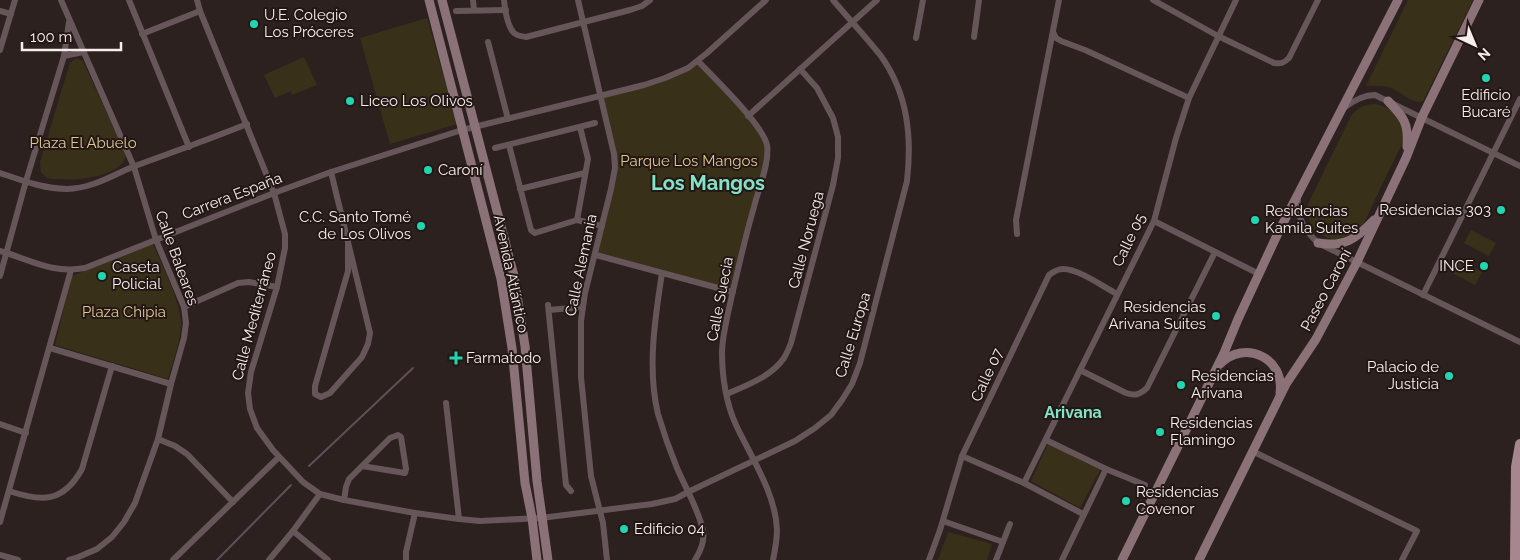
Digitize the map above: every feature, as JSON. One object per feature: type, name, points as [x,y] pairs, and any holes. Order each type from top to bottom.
[{"type":"main road","points":[[1516,560],[1516,467],[1520,444]]},
{"type":"street","points":[[0,50],[15,0]]},
{"type":"street","name":"Calle Baleares","points":[[61,0],[134,167],[156,240],[184,307],[186,323],[184,338],[158,439],[136,502],[112,537],[97,549],[69,560]]},
{"type":"street","points":[[129,0],[189,147]]},
{"type":"street","name":"Calle Mediterráneo","points":[[197,0],[274,193],[285,234],[285,248],[277,288],[251,372],[248,393],[250,410],[257,428],[279,458],[303,482],[320,494],[458,520],[480,521],[536,518]]},
{"type":"street","name":"Avenida Atlántico","points":[[429,0],[501,279],[512,348],[525,483],[548,560]]},
{"type":"street","name":"Avenida Atlántico","points":[[442,0],[514,276],[524,346],[536,518],[537,560]]},
{"type":"street","points":[[473,0],[474,10]]},
{"type":"street","points":[[504,0],[509,25],[513,33],[526,37],[642,6],[650,0]]},
{"type":"street","name":"Calle Alemania","points":[[578,0],[614,154],[615,168],[596,255],[585,293],[581,321],[581,377],[592,476],[603,523],[607,560]]},
{"type":"street","name":"Carrera España","points":[[3,252],[49,267],[71,270],[86,268],[331,172],[462,130],[644,85],[688,68],[766,0]]},
{"type":"street","name":"Calle Europa","points":[[536,518],[652,504],[675,499],[795,441],[830,415],[852,384],[860,362],[907,181],[909,132],[906,112],[892,75],[881,57],[833,0]]},
{"type":"street","points":[[748,116],[877,0]]},
{"type":"street","points":[[916,38],[923,0]]},
{"type":"street","points":[[974,37],[979,0]]},
{"type":"street","points":[[1016,234],[1016,220],[1059,0]]},
{"type":"street","points":[[1153,0],[1274,64],[1285,62],[1289,58],[1318,0]]},
{"type":"street","name":"Calle 05","points":[[1024,484],[1154,221],[1189,98],[1236,0]]},
{"type":"street","points":[[1122,560],[1217,368],[1278,232],[1398,0]]},
{"type":"street","name":"Paseo Caroní","points":[[1199,560],[1278,400],[1295,369],[1316,340],[1357,262],[1406,158],[1422,117],[1480,0]]},
{"type":"street","points":[[456,11],[506,10]]},
{"type":"street","points":[[0,11],[11,14]]},
{"type":"street","points":[[142,34],[200,11]]},
{"type":"street","points":[[0,276],[3,252],[64,56],[70,21]]},
{"type":"street","points":[[1053,32],[1056,38],[1061,41],[1085,50],[1189,98]]},
{"type":"street","points":[[488,42],[508,119]]},
{"type":"street","points":[[64,56],[83,52]]},
{"type":"street","name":"Calle Suecia","points":[[698,61],[748,116],[767,144],[767,155],[724,329],[722,351],[729,404],[736,424],[771,500],[777,530],[773,560]]},
{"type":"street","name":"Calle Noruega","points":[[727,394],[762,378],[784,358],[791,344],[833,185],[838,158],[838,137],[833,118],[817,88],[800,69]]},
{"type":"street","points":[[1340,112],[1353,101],[1368,95],[1375,95],[1520,166]]},
{"type":"street","points":[[1423,294],[1520,99]]},
{"type":"street","points":[[1388,100],[1404,120],[1408,137],[1406,158]]},
{"type":"street","points":[[495,148],[595,123]]},
{"type":"street","points":[[0,173],[43,186],[66,189],[82,187],[97,184],[134,167],[247,124]]},
{"type":"street","points":[[576,220],[588,159],[580,126]]},
{"type":"street","points":[[509,145],[531,230],[535,233],[576,220],[602,226]]},
{"type":"street","points":[[331,172],[348,240],[370,332],[368,344],[362,357],[330,392],[321,397],[315,394],[314,386],[348,271],[348,240]]},
{"type":"street","points":[[520,189],[585,172]]},
{"type":"street","points":[[1299,192],[1298,215],[1306,230],[1318,243],[1520,342]]},
{"type":"street","points":[[1318,243],[1331,245],[1347,243],[1363,232],[1380,213]]},
{"type":"street","points":[[1154,221],[1259,274]]},
{"type":"street","points":[[1080,370],[1126,393],[1138,395],[1146,388],[1215,252]]},
{"type":"street","points":[[596,255],[733,292]]},
{"type":"street","name":"Calle 07","points":[[929,560],[943,521],[962,456],[1049,275],[1056,270],[1064,269],[1075,272],[1117,294]]},
{"type":"street","points":[[0,522],[71,270]]},
{"type":"street","points":[[662,273],[652,346],[654,385],[658,413],[676,466],[704,532],[696,560]]},
{"type":"street","points":[[184,307],[238,283],[249,282],[277,288]]},
{"type":"street","points":[[571,491],[566,484],[548,308],[583,308]]},
{"type":"street","points":[[50,348],[171,384]]},
{"type":"street","points":[[1217,368],[1234,354],[1247,352],[1260,355],[1271,363],[1278,374],[1280,386],[1278,400]]},
{"type":"street","points":[[9,491],[29,498],[40,498],[54,496],[75,482],[82,469],[112,366]]},
{"type":"street","points":[[446,403],[458,520]]},
{"type":"street","points":[[0,424],[26,433]]},
{"type":"street","points":[[344,500],[349,479],[362,466],[390,438],[398,435],[401,437],[406,470],[404,473],[362,466]]},
{"type":"street","points":[[158,439],[175,446],[187,454],[233,502]]},
{"type":"street","points":[[1046,440],[1106,469],[1145,485]]},
{"type":"street","points":[[1252,451],[1416,532],[1402,560]]},
{"type":"street","points":[[962,456],[1024,484],[1083,514]]},
{"type":"street","points":[[173,560],[279,458]]},
{"type":"street","points":[[1062,560],[1106,469]]},
{"type":"street","points":[[268,560],[293,531],[320,494]]},
{"type":"street","points":[[1515,497],[1520,515]]},
{"type":"street","points":[[406,560],[406,552],[415,513]]},
{"type":"street","points":[[943,521],[1003,542]]},
{"type":"street","points":[[996,560],[1010,524]]},
{"type":"street","points":[[293,531],[328,560]]},
{"type":"street","points":[[0,555],[18,560]]},
{"type":"green space","points":[[1408,0],[1473,0],[1421,102],[1409,99],[1391,88],[1366,86]]},
{"type":"green space","points":[[427,18],[457,124],[390,144],[360,38]]},
{"type":"green space","points":[[304,57],[317,85],[292,95],[291,91],[275,98],[264,75]]},
{"type":"green space","name":"Plaza El Abuelo","points":[[76,58],[83,61],[126,156],[116,169],[97,176],[76,179],[48,178],[41,172],[40,162],[70,63]]},
{"type":"green space","name":"Parque Los Mangos","points":[[698,61],[762,135],[767,155],[733,292],[596,255],[615,168],[599,96],[644,85]]},
{"type":"green space","points":[[1375,104],[1393,112],[1402,122],[1404,128],[1403,142],[1362,226],[1347,238],[1335,239],[1323,236],[1310,223],[1307,212],[1308,204],[1351,116],[1361,107]]},
{"type":"green space","points":[[1471,230],[1496,243],[1489,256],[1464,243]]},
{"type":"green space","name":"Plaza Chipia","points":[[153,244],[178,307],[181,325],[168,379],[55,345],[72,276]]},
{"type":"green space","points":[[1459,260],[1482,272],[1475,285],[1452,273]]},
{"type":"green space","points":[[1048,444],[1100,470],[1080,508],[1031,481]]},
{"type":"green space","points":[[948,532],[992,544],[987,560],[938,560]]},
{"type":"waterway","points":[[309,466],[413,368]]},
{"type":"waterway","points":[[217,560],[291,485]]},
{"type":"place","name":"U.E. Colegio Los Próceres","points":[[254,24]]},
{"type":"place","name":"Edificio Bucaré","points":[[1486,78]]},
{"type":"place","name":"Liceo Los Olivos","points":[[350,101]]},
{"type":"place","name":"Caroní","points":[[428,170]]},
{"type":"place","name":"Residencias 303","points":[[1501,210]]},
{"type":"place","name":"Residencias Kamila Suites","points":[[1255,220]]},
{"type":"place","name":"C.C. Santo Tomé de Los Olivos","points":[[421,226]]},
{"type":"place","name":"INCE","points":[[1484,266]]},
{"type":"place","name":"Caseta Policial","points":[[102,276]]},
{"type":"place","name":"Residencias Arivana Suites","points":[[1216,316]]},
{"type":"place","name":"Farmatodo","points":[[456,358]]},
{"type":"place","name":"Palacio de Justicia","points":[[1449,376]]},
{"type":"place","name":"Residencias Arivana","points":[[1181,385]]},
{"type":"place","name":"Residencias Flamingo","points":[[1160,432]]},
{"type":"place","name":"Residencias Covenor","points":[[1126,501]]},
{"type":"place","name":"Edificio 04","points":[[624,529]]},
{"type":"district","name":"Los Mangos","points":[[708,183]]},
{"type":"district","name":"Arivana","points":[[1073,412]]}]
